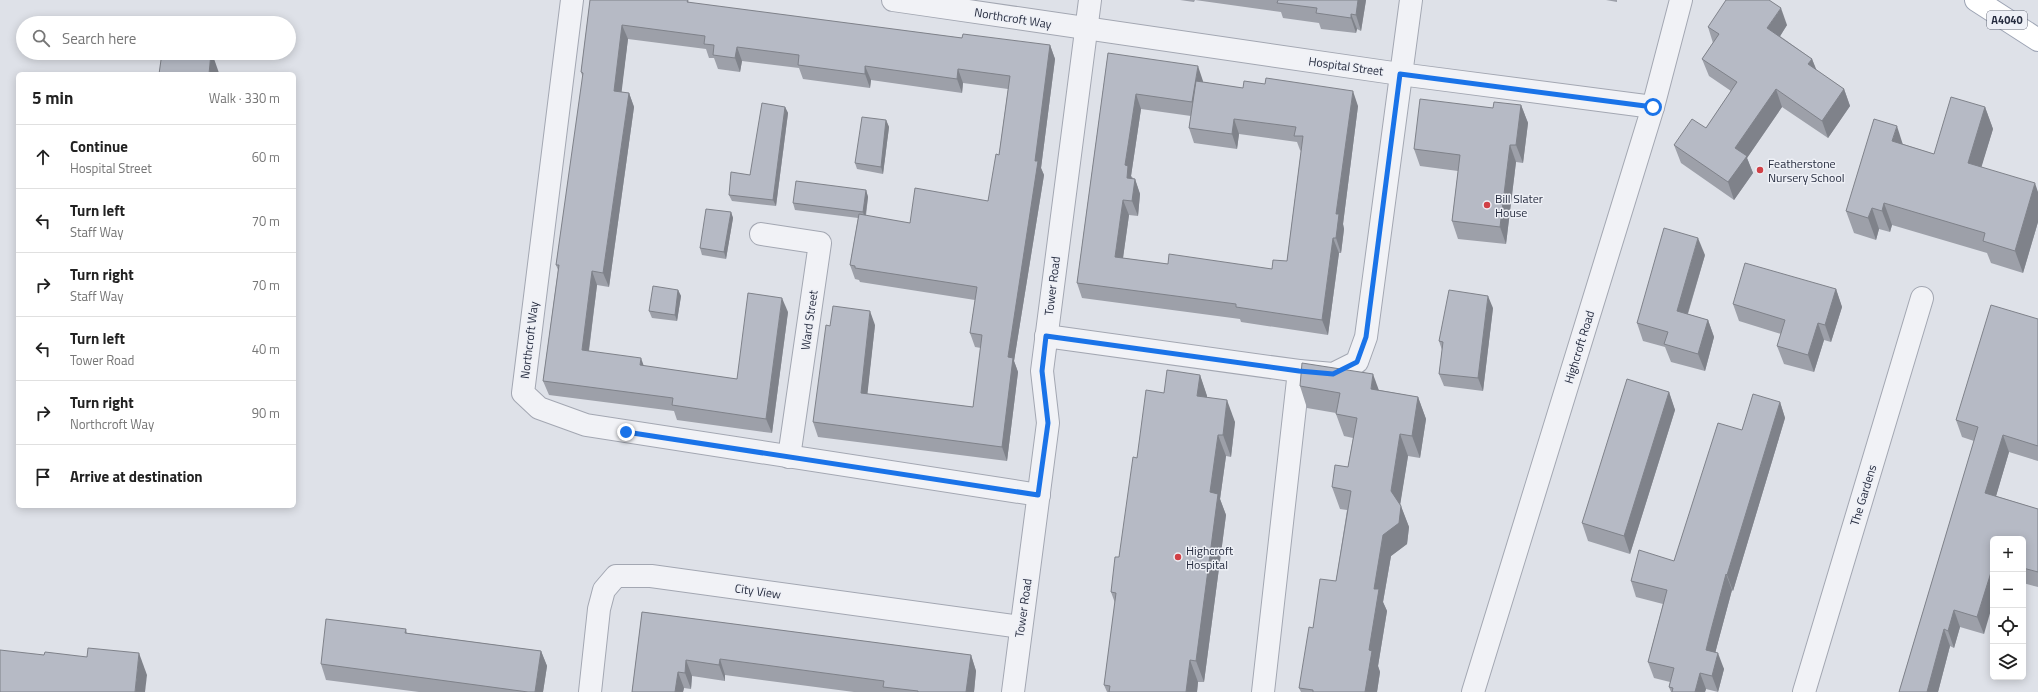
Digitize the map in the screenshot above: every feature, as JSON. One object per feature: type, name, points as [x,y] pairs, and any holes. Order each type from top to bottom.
[{"type":"main road","name":"A4040","points":[[1976,0],[2038,40]]},
{"type":"street","name":"Northcroft Way","points":[[572,0],[523,393],[539,408],[586,426],[1038,495]]},
{"type":"street","name":"Northcroft Way","points":[[893,0],[1086,29]]},
{"type":"street","name":"Tower Road","points":[[1013,692],[1020,627],[1048,423],[1042,371],[1090,0]]},
{"type":"street","points":[[1046,336],[1299,371],[1333,374],[1357,362],[1366,337],[1411,0]]},
{"type":"street","name":"Highcroft Road","points":[[1473,692],[1653,107],[1680,0]]},
{"type":"street","name":"Hospital Street","points":[[1086,29],[1400,74],[1653,107]]},
{"type":"street","name":"Ward Street","points":[[761,234],[820,243],[789,457]]},
{"type":"street","name":"The Gardens","points":[[1804,692],[1922,298]]},
{"type":"street","points":[[1263,692],[1299,371]]},
{"type":"street","name":"City View","points":[[590,692],[599,609],[604,590],[616,576],[651,576],[1020,627]]},
{"type":"building","points":[[590,0],[688,0],[687,2],[962,38],[963,34],[1050,45],[1035,161],[1038,161],[1008,357],[1013,358],[1002,447],[813,422],[826,325],[830,326],[833,306],[870,311],[861,393],[973,407],[982,335],[970,333],[977,287],[855,268],[855,266],[850,265],[859,214],[910,223],[915,188],[988,201],[996,154],[999,155],[1010,76],[958,69],[957,79],[865,66],[865,74],[798,65],[799,55],[737,47],[735,58],[713,55],[714,45],[704,44],[705,36],[622,25],[614,91],[629,93],[603,273],[592,271],[582,350],[641,358],[640,365],[737,379],[748,293],[782,298],[766,419],[672,405],[673,398],[543,381],[559,265],[556,265],[583,73],[581,72]]},
{"type":"building","points":[[1278,0],[1358,0],[1356,15],[1351,14],[1351,18],[1316,13],[1317,8],[1277,3]]},
{"type":"building","points":[[1726,0],[1769,0],[1781,8],[1767,28],[1812,59],[1808,64],[1844,89],[1822,121],[1776,89],[1735,148],[1747,156],[1728,182],[1674,145],[1692,119],[1706,128],[1737,82],[1702,59],[1719,34],[1708,27]]},
{"type":"building","points":[[1108,53],[1198,66],[1192,102],[1136,94],[1125,165],[1128,166],[1127,178],[1135,179],[1132,201],[1123,200],[1115,257],[1168,264],[1169,254],[1272,269],[1273,260],[1287,261],[1303,136],[1294,136],[1296,127],[1234,119],[1232,134],[1189,128],[1196,81],[1243,88],[1244,81],[1265,84],[1266,78],[1353,91],[1336,214],[1339,214],[1336,238],[1333,238],[1322,320],[1236,307],[1236,304],[1077,283]]},
{"type":"building","points":[[161,60],[210,60],[209,72],[159,72]]},
{"type":"building","points":[[1951,97],[1985,107],[1968,163],[2035,183],[2015,251],[1983,241],[1985,233],[1884,203],[1882,211],[1872,208],[1868,218],[1846,211],[1874,119],[1897,126],[1892,141],[1934,154]]},
{"type":"building","name":"Bill Slater House","points":[[1420,99],[1493,108],[1494,102],[1521,105],[1516,145],[1510,145],[1500,227],[1452,221],[1460,155],[1414,149]]},
{"type":"building","points":[[762,103],[785,107],[773,200],[729,195],[731,172],[750,175]]},
{"type":"building","points":[[862,117],[886,120],[881,167],[855,163]]},
{"type":"building","points":[[796,181],[866,190],[863,212],[793,203]]},
{"type":"building","points":[[706,209],[731,212],[724,252],[700,248]]},
{"type":"building","points":[[1664,228],[1698,238],[1677,311],[1708,320],[1698,354],[1664,344],[1668,332],[1637,323]]},
{"type":"building","points":[[1745,263],[1836,289],[1825,325],[1818,323],[1808,355],[1777,346],[1785,320],[1733,304]]},
{"type":"building","points":[[653,286],[678,290],[675,315],[649,311]]},
{"type":"building","points":[[1449,290],[1488,296],[1478,378],[1439,374],[1443,342],[1439,341]]},
{"type":"building","points":[[1991,305],[2038,319],[2038,446],[2003,435],[1985,493],[2038,509],[2038,572],[2026,569],[2026,536],[1990,536],[1990,576],[1977,617],[1954,610],[1948,631],[1944,629],[1927,692],[1899,692],[1978,427],[1956,420]]},
{"type":"building","points":[[1302,363],[1373,374],[1371,389],[1418,397],[1412,436],[1400,434],[1391,491],[1401,506],[1399,523],[1383,535],[1374,589],[1379,589],[1369,650],[1372,651],[1365,692],[1313,692],[1313,690],[1299,688],[1309,627],[1313,628],[1320,579],[1336,581],[1351,491],[1332,487],[1335,465],[1348,467],[1357,418],[1336,414],[1340,393],[1300,386]]},
{"type":"building","name":"Highcroft Hospital","points":[[1167,370],[1200,375],[1197,396],[1227,400],[1223,435],[1218,435],[1210,492],[1218,494],[1196,661],[1190,660],[1186,692],[1109,692],[1110,686],[1104,685],[1116,593],[1111,592],[1115,557],[1119,557],[1133,457],[1137,458],[1146,390],[1164,393]]},
{"type":"building","points":[[1627,379],[1669,392],[1624,536],[1582,523]]},
{"type":"building","points":[[1753,394],[1780,402],[1727,575],[1726,574],[1706,650],[1718,653],[1712,676],[1700,673],[1695,692],[1672,692],[1673,688],[1669,687],[1674,668],[1648,662],[1667,590],[1631,581],[1639,550],[1674,561],[1718,423],[1742,430]]},
{"type":"building","points":[[642,612],[971,655],[966,692],[918,692],[883,687],[884,681],[720,659],[719,665],[686,660],[685,673],[678,672],[675,692],[632,692]]},
{"type":"building","points":[[326,619],[406,629],[405,633],[541,651],[535,692],[321,664]]},
{"type":"building","points":[[88,648],[139,653],[135,692],[0,692],[0,650],[44,655],[45,652],[87,657]]},
{"type":"place","name":"Featherstone Nursery School","points":[[1760,170]]},
{"type":"place","name":"Bill Slater House","points":[[1487,205]]},
{"type":"place","name":"Highcroft Hospital","points":[[1178,557]]},
{"type":"route","points":[[626,432],[1038,495],[1048,423],[1042,371],[1046,336],[1299,371],[1333,374],[1357,362],[1366,337],[1400,74],[1653,107]]}]
